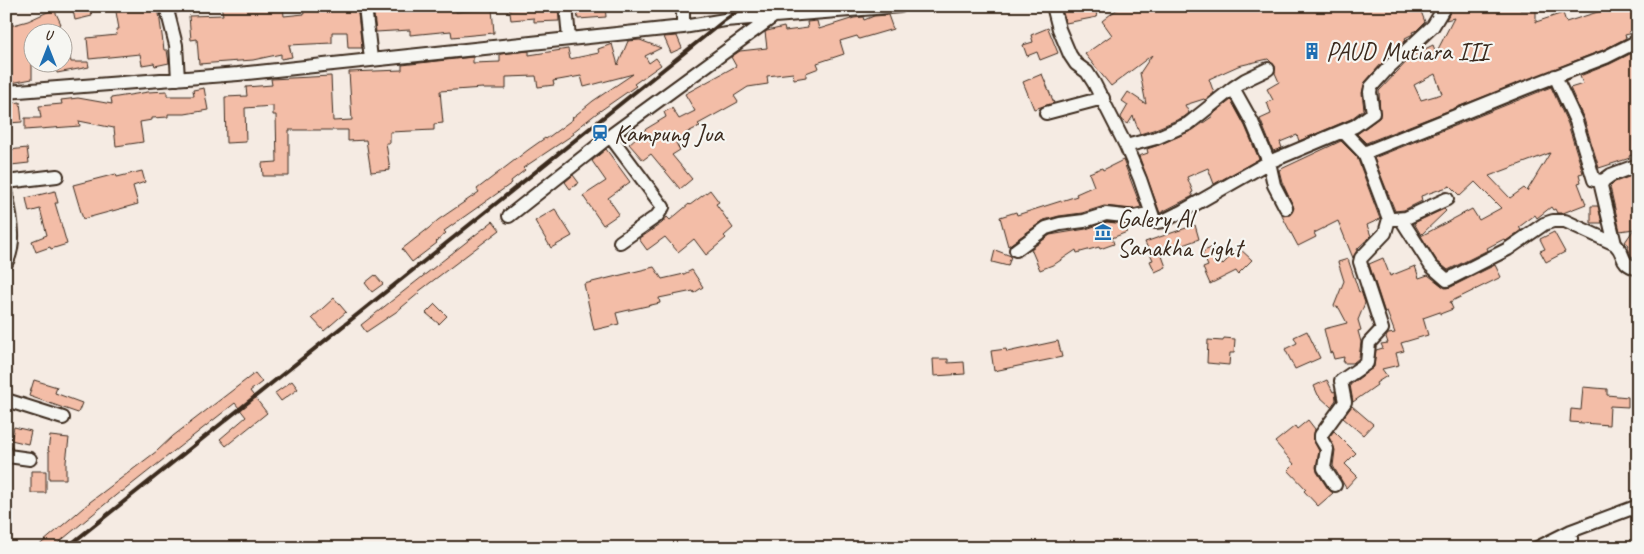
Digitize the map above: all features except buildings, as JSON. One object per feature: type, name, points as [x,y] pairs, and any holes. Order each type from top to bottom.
[{"type":"street","points":[[166,6],[176,45],[178,79]]},
{"type":"street","points":[[365,6],[371,59]]},
{"type":"street","points":[[566,6],[569,38]]},
{"type":"street","points":[[6,92],[178,79],[683,27],[725,20],[900,6]]},
{"type":"street","points":[[1053,6],[1062,36],[1070,54],[1076,64],[1091,77],[1126,146],[1156,222],[1163,221],[1269,162],[1356,126],[1373,113],[1371,87],[1389,67],[1433,26],[1445,6]]},
{"type":"street","points":[[683,27],[686,8]]},
{"type":"street","points":[[509,216],[610,136],[774,16]]},
{"type":"street","points":[[1364,153],[1555,76],[1606,58],[1638,41]]},
{"type":"street","points":[[1126,146],[1156,138],[1188,124],[1233,88],[1268,69]]},
{"type":"street","points":[[1555,76],[1576,120],[1594,180],[1603,181]]},
{"type":"street","points":[[1233,88],[1252,122],[1269,162],[1274,184],[1286,208]]},
{"type":"street","points":[[1046,113],[1103,98]]},
{"type":"street","points":[[1343,131],[1364,153],[1395,219],[1430,266],[1447,280],[1508,249],[1544,224],[1553,220],[1570,223],[1615,244],[1620,248],[1624,263],[1638,269]]},
{"type":"street","points":[[610,136],[663,207],[657,216],[620,242]]},
{"type":"street","points":[[1615,244],[1601,186],[1603,181],[1611,175],[1638,165]]},
{"type":"street","points":[[6,182],[57,176]]},
{"type":"street","points":[[6,190],[12,235],[6,263]]},
{"type":"street","points":[[1335,485],[1324,468],[1327,449],[1321,439],[1321,435],[1345,402],[1341,381],[1367,363],[1369,343],[1382,329],[1360,262],[1361,258],[1385,234],[1395,219],[1447,199]]},
{"type":"street","points":[[1016,250],[1046,228],[1060,224],[1084,221],[1106,214],[1133,217],[1151,213]]},
{"type":"street","points":[[6,400],[62,418]]},
{"type":"street","points":[[6,452],[8,456],[30,459]]},
{"type":"street","points":[[1538,548],[1571,531],[1638,506]]},
{"type":"street","points":[[1571,531],[1571,548]]},
{"type":"railway","points":[[66,548],[725,20],[745,6]]},
{"type":"place","name":"PAUD Mutiara III","points":[[1312,51]]},
{"type":"place","name":"Kampung Jua","points":[[600,133]]},
{"type":"place","name":"Galery Al Sanakha Light","points":[[1103,232]]}]
